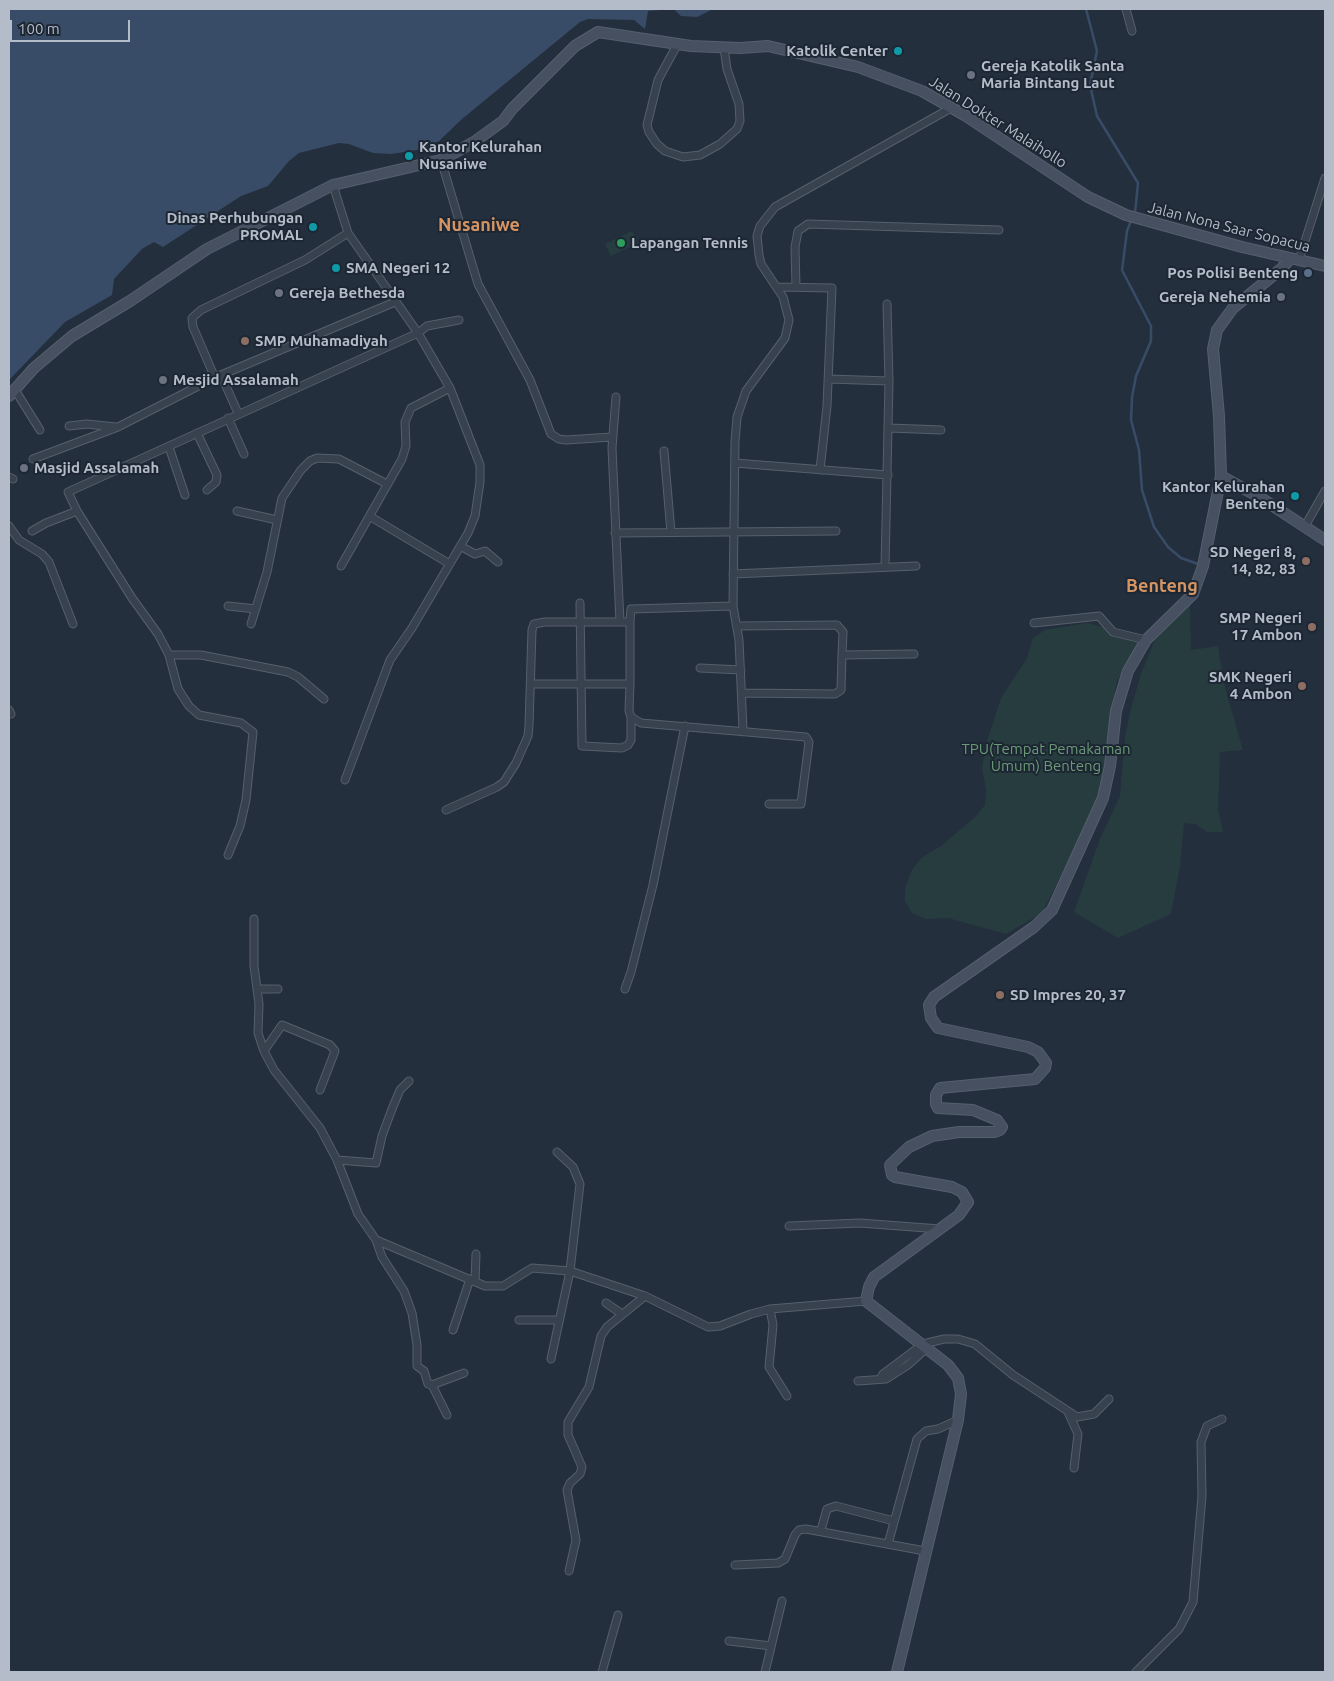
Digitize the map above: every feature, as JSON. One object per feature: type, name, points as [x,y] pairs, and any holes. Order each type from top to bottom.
[{"type":"street","points":[[1126,9],[1132,31]]},
{"type":"street","name":"Jalan Dokter Malaihollo","points":[[12,393],[34,368],[72,336],[207,249],[333,185],[442,160],[474,142],[503,122],[512,109],[575,46],[598,32],[677,45],[724,48],[768,46],[827,58],[899,81],[922,91],[951,108],[1077,190],[1126,215]]},
{"type":"street","points":[[677,45],[658,80],[647,125],[648,132],[657,144],[665,151],[683,157],[700,155],[720,144],[736,130],[740,121],[739,104],[729,74],[724,48]]},
{"type":"street","points":[[743,730],[741,670],[734,606],[733,574],[736,425],[740,402],[754,379],[776,353],[787,332],[788,313],[778,288],[761,264],[757,246],[760,226],[775,208],[951,108]]},
{"type":"street","points":[[442,160],[478,284],[530,380],[551,434],[558,439],[566,440],[612,437]]},
{"type":"street","points":[[866,1301],[869,1286],[874,1277],[940,1228],[966,1206],[967,1198],[952,1187],[895,1177],[892,1175],[891,1162],[909,1147],[932,1136],[959,1132],[996,1132],[1002,1127],[997,1120],[974,1110],[938,1108],[936,1095],[940,1088],[1035,1079],[1045,1068],[1046,1063],[1038,1052],[1028,1046],[938,1028],[931,1018],[929,1005],[934,997],[1034,927],[1052,910],[1103,798],[1121,689],[1133,660],[1146,640],[1193,594],[1210,539],[1221,476],[1219,416],[1213,349],[1217,330],[1234,308],[1294,259],[1325,178]]},
{"type":"street","points":[[333,185],[348,233],[418,334],[450,388],[481,472],[475,516],[460,546],[448,563],[412,628],[390,660],[345,780]]},
{"type":"street","name":"Jalan Nona Saar Sopacua","points":[[1126,215],[1325,266]]},
{"type":"street","points":[[796,287],[795,247],[798,232],[808,224],[999,230]]},
{"type":"street","points":[[238,413],[193,327],[192,318],[196,314],[305,260],[348,233]]},
{"type":"street","points":[[778,288],[832,288],[829,379],[820,470]]},
{"type":"street","points":[[33,459],[118,427],[218,376],[395,302]]},
{"type":"street","points":[[885,567],[889,428],[887,304]]},
{"type":"street","points":[[228,855],[240,826],[246,800],[253,732],[241,723],[199,715],[189,706],[178,689],[170,655],[76,511],[68,495],[69,491],[169,447],[238,413],[418,334],[427,326],[459,320]]},
{"type":"street","points":[[829,379],[889,381]]},
{"type":"street","points":[[341,566],[371,517],[404,453],[405,422],[410,408],[450,388]]},
{"type":"street","points":[[12,393],[40,430]]},
{"type":"street","points":[[616,397],[612,437],[620,622]]},
{"type":"street","points":[[228,418],[244,454]]},
{"type":"street","points":[[69,426],[87,424],[118,427]]},
{"type":"street","points":[[889,428],[941,430]]},
{"type":"street","points":[[197,433],[217,475],[216,482],[207,490]]},
{"type":"street","points":[[169,447],[185,495]]},
{"type":"street","points":[[664,450],[671,532]]},
{"type":"street","points":[[251,624],[267,572],[282,498],[292,481],[310,461],[318,458],[339,459],[388,484]]},
{"type":"street","points":[[735,463],[888,475]]},
{"type":"street","points":[[1221,476],[1325,540]]},
{"type":"street","points":[[1305,526],[1325,491]]},
{"type":"street","points":[[32,531],[76,511]]},
{"type":"street","points":[[237,511],[277,520]]},
{"type":"street","points":[[371,517],[448,563]]},
{"type":"street","points":[[9,526],[19,540],[42,554],[49,562],[73,624]]},
{"type":"street","points":[[615,533],[836,531]]},
{"type":"street","points":[[460,546],[475,554],[485,551],[498,562]]},
{"type":"street","points":[[733,574],[916,566]]},
{"type":"street","points":[[580,603],[582,746],[622,748],[628,745],[631,740],[631,609]]},
{"type":"street","points":[[228,606],[256,608]]},
{"type":"street","points":[[619,609],[734,606]]},
{"type":"street","points":[[1034,624],[1099,616],[1113,632],[1146,640]]},
{"type":"street","points":[[446,810],[487,793],[504,782],[528,736],[532,630],[534,624],[545,622],[630,622]]},
{"type":"street","points":[[737,626],[837,625],[843,632],[841,690],[838,693],[742,693]]},
{"type":"street","points":[[842,654],[914,654]]},
{"type":"street","points":[[170,655],[201,655],[288,672],[298,677],[324,699]]},
{"type":"street","points":[[700,668],[741,670]]},
{"type":"street","points":[[531,684],[630,684]]},
{"type":"street","points":[[631,717],[640,723],[802,735],[810,742],[801,804],[769,804]]},
{"type":"street","points":[[625,989],[653,884],[685,726]]},
{"type":"street","points":[[254,919],[254,966],[257,989],[258,1033],[264,1051],[274,1070],[320,1128],[337,1160],[358,1214],[376,1240],[382,1257],[408,1300],[415,1325],[418,1366],[424,1371],[428,1384],[432,1385],[447,1415]]},
{"type":"street","points":[[257,989],[278,989]]},
{"type":"street","points":[[264,1051],[282,1025],[330,1045],[335,1051],[320,1090]]},
{"type":"street","points":[[337,1160],[376,1163],[382,1136],[392,1109],[400,1090],[409,1081]]},
{"type":"street","points":[[551,1359],[570,1271],[579,1179],[574,1168],[557,1152]]},
{"type":"street","points":[[789,1226],[860,1223],[940,1228]]},
{"type":"street","points":[[376,1240],[485,1286],[498,1287],[532,1268],[570,1271],[645,1296],[708,1327],[720,1326],[770,1309],[866,1301],[927,1345],[948,1365],[958,1378],[961,1394],[958,1420],[897,1672]]},
{"type":"street","points":[[453,1330],[473,1281],[476,1254]]},
{"type":"street","points":[[569,1572],[576,1540],[567,1490],[570,1483],[580,1474],[582,1467],[568,1434],[568,1422],[589,1387],[601,1336],[607,1327],[645,1296]]},
{"type":"street","points":[[606,1302],[622,1314]]},
{"type":"street","points":[[770,1309],[773,1325],[769,1367],[787,1396]]},
{"type":"street","points":[[519,1320],[559,1320]]},
{"type":"street","points":[[858,1381],[880,1379],[883,1374],[927,1345],[944,1339],[958,1339],[975,1344],[1013,1374],[1068,1412],[1077,1416],[1086,1417],[1094,1414],[1109,1399]]},
{"type":"street","points":[[432,1385],[464,1373]]},
{"type":"street","points":[[1068,1412],[1078,1434],[1074,1468]]},
{"type":"street","points":[[1136,1672],[1178,1628],[1193,1602],[1202,1496],[1201,1442],[1207,1426],[1222,1419]]},
{"type":"street","points":[[888,1544],[917,1439],[926,1431],[938,1429],[958,1420]]},
{"type":"street","points":[[821,1530],[827,1510],[836,1506],[894,1521]]},
{"type":"street","points":[[735,1565],[778,1563],[785,1559],[800,1530],[821,1530],[925,1551]]},
{"type":"street","points":[[765,1672],[782,1601]]},
{"type":"street","points":[[602,1672],[618,1615]]},
{"type":"street","points":[[729,1641],[771,1646]]},
{"type":"green space","name":"Lapangan Tennis","points":[[632,231],[638,243],[611,256],[605,244]]},
{"type":"green space","points":[[1190,601],[1191,650],[1218,646],[1224,684],[1243,750],[1220,752],[1218,809],[1223,832],[1207,832],[1195,824],[1184,823],[1180,866],[1171,914],[1118,938],[1074,912],[1100,839],[1120,796],[1125,738],[1141,674],[1158,632]]},
{"type":"green space","name":"TPU(Tempat Pemakaman Umum) Benteng","points":[[1087,623],[1141,637],[1134,653],[1117,681],[1111,710],[1109,762],[1099,799],[1042,913],[1006,934],[948,918],[926,919],[912,913],[905,901],[905,888],[912,870],[921,858],[941,846],[974,818],[985,805],[986,790],[982,768],[986,744],[1001,698],[1027,658],[1033,638],[1045,630]]},
{"type":"water","points":[[9,9],[674,9],[648,11],[645,29],[634,20],[588,19],[580,22],[462,119],[439,141],[423,149],[391,154],[373,153],[349,144],[339,143],[299,153],[289,161],[268,186],[241,196],[163,247],[154,242],[142,249],[114,279],[112,295],[65,322],[9,380]]},
{"type":"water","points":[[674,9],[713,9],[697,17],[681,16]]},
{"type":"waterway","points":[[1086,9],[1097,51],[1090,85],[1097,116],[1138,183],[1135,213]]},
{"type":"waterway","points":[[1132,218],[1127,231],[1122,270],[1151,326],[1151,341],[1136,376],[1132,397],[1131,420],[1139,450],[1142,490],[1154,527],[1168,547],[1181,558],[1201,565]]},
{"type":"place","name":"Katolik Center","points":[[898,51]]},
{"type":"place","name":"Gereja Katolik Santa Maria Bintang Laut","points":[[971,75]]},
{"type":"place","name":"Kantor Kelurahan Nusaniwe","points":[[409,156]]},
{"type":"place","name":"Dinas Perhubungan PROMAL","points":[[313,227]]},
{"type":"place","name":"Lapangan Tennis","points":[[621,243]]},
{"type":"place","name":"SMA Negeri 12","points":[[336,268]]},
{"type":"place","name":"Pos Polisi Benteng","points":[[1308,273]]},
{"type":"place","name":"Gereja Bethesda","points":[[279,293]]},
{"type":"place","name":"Gereja Nehemia","points":[[1281,297]]},
{"type":"place","name":"SMP Muhamadiyah","points":[[245,341]]},
{"type":"place","name":"Mesjid Assalamah","points":[[163,380]]},
{"type":"place","name":"Masjid Assalamah","points":[[24,468]]},
{"type":"place","name":"Kantor Kelurahan Benteng","points":[[1295,496]]},
{"type":"place","name":"SD Negeri 8, 14, 82, 83","points":[[1306,561]]},
{"type":"place","name":"SMP Negeri 17 Ambon","points":[[1312,627]]},
{"type":"place","name":"SMK Negeri 4 Ambon","points":[[1302,686]]},
{"type":"place","name":"SD Impres 20, 37","points":[[1000,995]]},
{"type":"district","name":"Nusaniwe","points":[[479,225]]},
{"type":"district","name":"Benteng","points":[[1162,586]]}]
